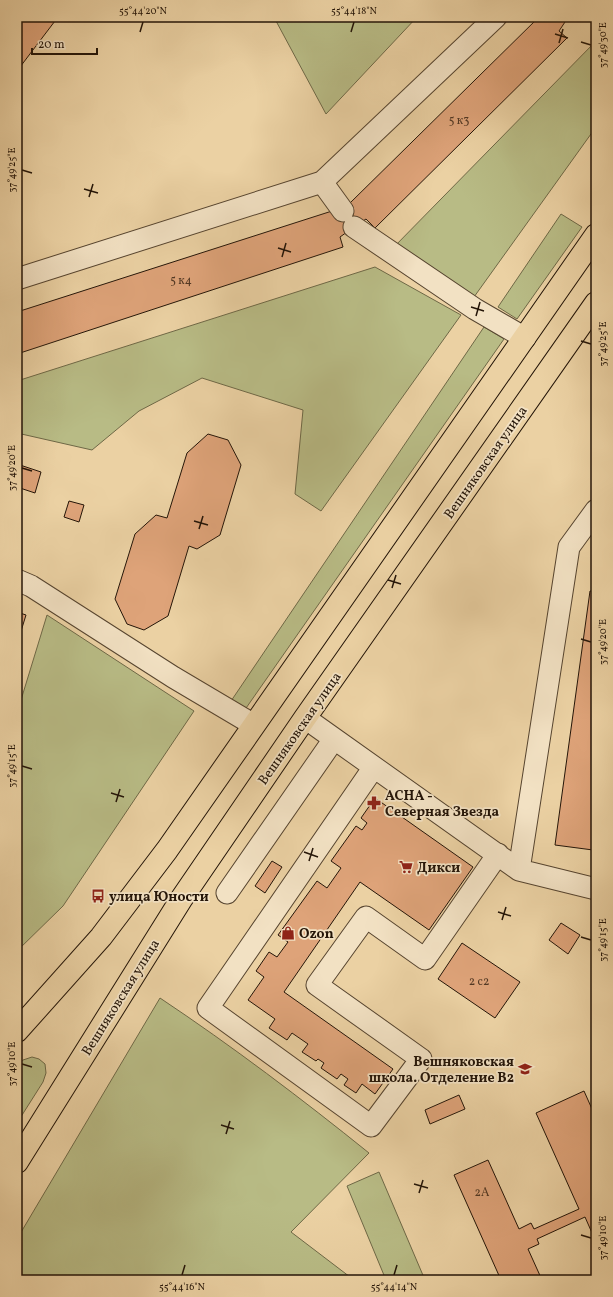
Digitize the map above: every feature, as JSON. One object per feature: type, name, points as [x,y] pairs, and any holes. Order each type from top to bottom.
[{"type":"main road","points":[[17,1031],[76,967],[101,937],[167,850],[596,236]]},
{"type":"main road","name":"Вешняковская улица","points":[[17,1162],[182,898],[305,718],[596,303]]},
{"type":"lane","points":[[17,279],[322,182],[496,17]]},
{"type":"lane","points":[[322,182],[349,219],[475,309],[524,338]]},
{"type":"lane","points":[[519,870],[569,548],[596,510]]},
{"type":"lane","points":[[17,580],[31,586],[173,677],[254,725]]},
{"type":"lane","points":[[305,718],[519,870],[596,889]]},
{"type":"lane","points":[[227,893],[334,739]]},
{"type":"lane","points":[[374,767],[208,1008],[371,1126],[421,1058],[317,986],[366,917],[425,959],[498,854]]},
{"type":"green space","points":[[279,17],[417,17],[326,114],[276,21]]},
{"type":"green space","points":[[596,41],[596,127],[474,297],[391,250]]},
{"type":"green space","points":[[561,214],[582,227],[517,319],[498,307]]},
{"type":"green space","points":[[375,267],[461,315],[321,511],[295,494],[303,410],[202,378],[139,411],[92,450],[17,433],[17,381]]},
{"type":"green space","points":[[484,327],[504,339],[244,711],[229,704]]},
{"type":"green space","points":[[47,615],[194,711],[63,906],[17,951],[17,713]]},
{"type":"green space","points":[[160,998],[266,1073],[369,1153],[291,1232],[354,1280],[17,1280],[17,1239]]},
{"type":"green space","points":[[32,1057],[39,1059],[45,1064],[46,1073],[43,1082],[17,1123],[17,1065],[23,1060]]},
{"type":"green space","points":[[379,1172],[425,1280],[386,1280],[347,1186]]},
{"type":"building","points":[[17,17],[58,17],[17,71]]},
{"type":"building","points":[[539,17],[564,17],[567,19],[559,31],[567,38],[375,228],[366,219],[354,227],[343,211],[353,206],[350,203]]},
{"type":"building","points":[[332,211],[334,216],[343,211],[354,227],[340,237],[343,247],[17,354],[17,312]]},
{"type":"building","points":[[208,434],[228,440],[241,465],[220,535],[197,549],[189,546],[168,616],[144,630],[127,624],[115,599],[135,534],[156,515],[167,518],[187,453]]},
{"type":"building","points":[[17,464],[41,472],[35,493],[17,487]]},
{"type":"building","points":[[69,501],[84,505],[79,522],[64,517]]},
{"type":"building","points":[[590,591],[596,591],[596,827],[593,850],[555,845]]},
{"type":"building","points":[[17,612],[26,615],[17,644]]},
{"type":"building","points":[[375,798],[473,867],[429,930],[360,882],[284,992],[393,1069],[375,1094],[362,1084],[356,1093],[344,1085],[348,1079],[341,1074],[337,1079],[321,1068],[324,1063],[318,1059],[316,1061],[302,1052],[308,1044],[292,1033],[287,1040],[269,1028],[275,1019],[248,1000],[264,977],[256,971],[269,952],[277,957],[288,942],[278,935],[317,881],[327,888],[341,868],[331,861],[356,826],[362,830],[367,823],[361,818]]},
{"type":"building","points":[[272,861],[282,867],[265,893],[255,886]]},
{"type":"building","points":[[561,923],[580,935],[568,954],[549,940]]},
{"type":"building","points":[[462,943],[520,982],[495,1018],[438,979]]},
{"type":"building","points":[[584,1091],[596,1118],[596,1242],[585,1217],[537,1239],[539,1244],[528,1249],[542,1280],[501,1280],[454,1175],[488,1160],[519,1229],[531,1223],[534,1229],[579,1209],[536,1113]]},
{"type":"building","points":[[459,1095],[465,1109],[430,1124],[425,1110]]},
{"type":"place","name":"АСНА - Северная Звезда","points":[[374,803]]},
{"type":"place","name":"Дикси","points":[[406,867]]},
{"type":"place","name":"улица Юности","points":[[98,896]]},
{"type":"place","name":"Ozon","points":[[288,933]]},
{"type":"place","name":"Вешняковская школа. Отделение В2","points":[[525,1069]]}]
